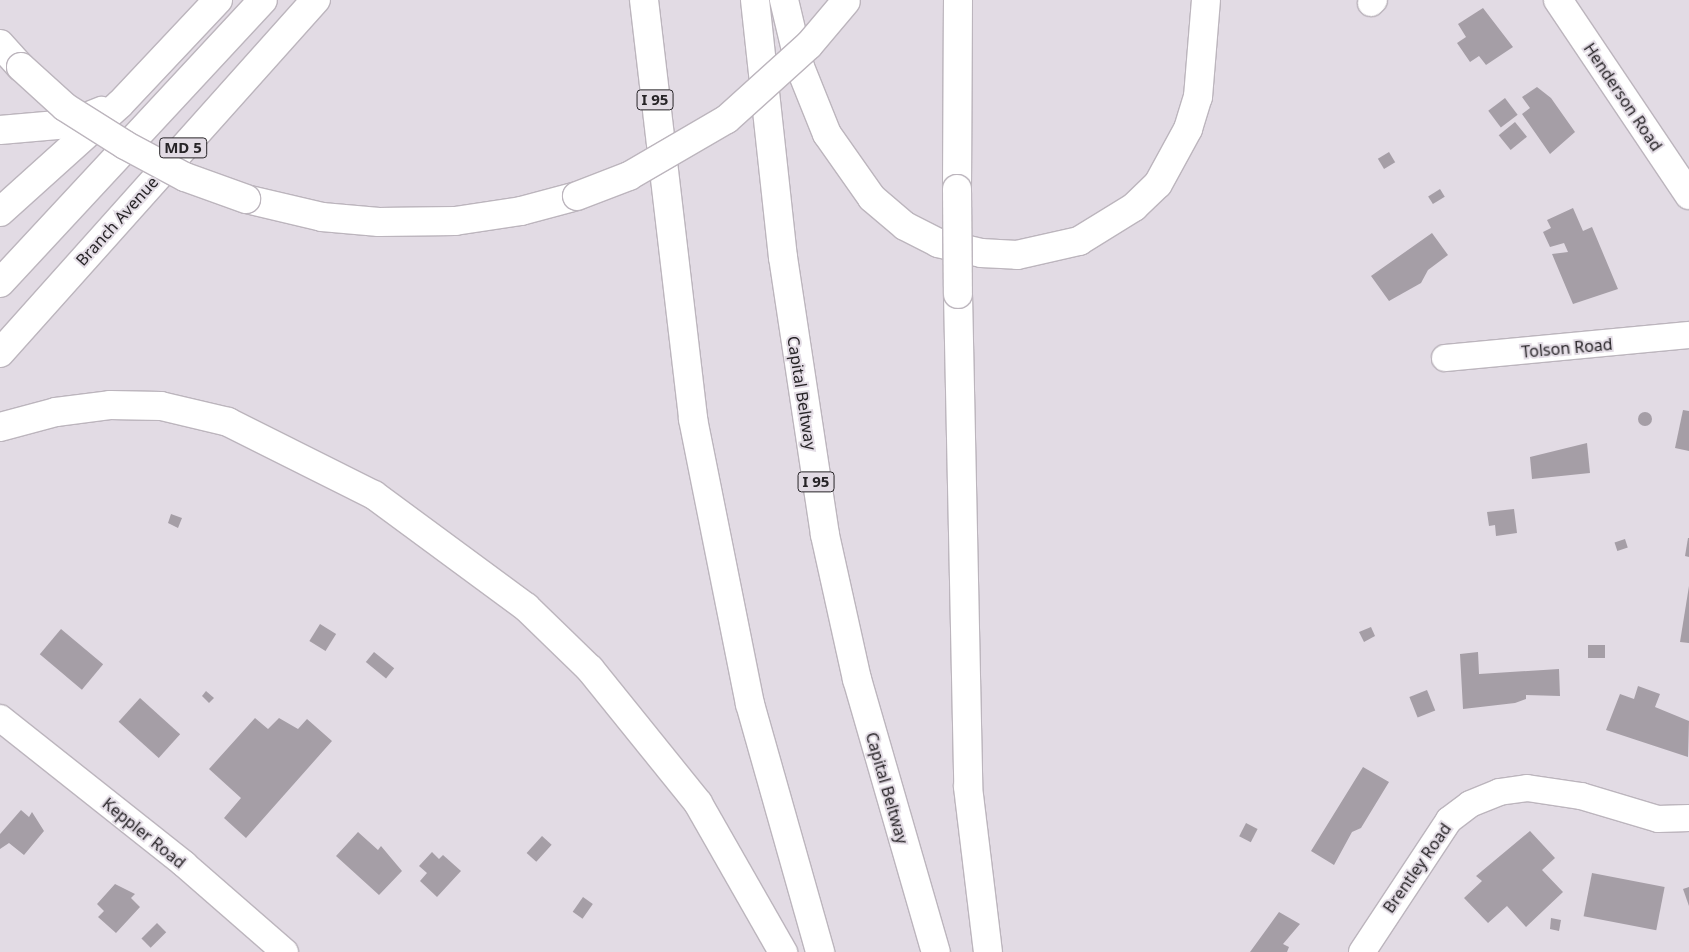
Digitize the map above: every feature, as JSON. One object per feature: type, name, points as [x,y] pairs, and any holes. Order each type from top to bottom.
[{"type":"main road","points":[[0,212],[120,104],[218,0]]},
{"type":"main road","points":[[0,283],[263,0]]},
{"type":"main road","name":"Branch Avenue","points":[[0,352],[316,0]]},
{"type":"main road","points":[[637,0],[665,201]]},
{"type":"main road","name":"I 95","points":[[644,0],[665,201],[693,419],[719,558],[750,704],[820,952]]},
{"type":"main road","name":"Capital Beltway","points":[[755,0],[784,266],[825,535],[860,688],[936,952]]},
{"type":"main road","points":[[784,0],[800,67],[826,134],[872,198],[905,226],[938,243],[981,253],[1017,255],[1079,241],[1134,207],[1158,184],[1188,129],[1198,97],[1206,0]]},
{"type":"main road","points":[[958,0],[958,294],[968,787],[988,952]]},
{"type":"main road","name":"Henderson Road","points":[[1558,0],[1689,195]]},
{"type":"main road","points":[[0,44],[21,67],[65,107],[125,145],[185,177],[246,199],[322,217],[379,222],[455,221],[521,211],[577,196],[638,171],[727,119],[772,82],[846,1]]},
{"type":"main road","points":[[0,130],[26,131],[69,124],[120,104]]},
{"type":"main road","points":[[0,427],[56,412],[110,405],[161,406],[228,422],[374,495],[526,607],[590,669],[698,803],[783,952]]},
{"type":"street","name":"Tolson Road","points":[[1445,358],[1689,334]]},
{"type":"street","name":"Keppler Road","points":[[0,718],[184,864],[285,952]]},
{"type":"street","name":"Brentley Road","points":[[1362,952],[1449,820],[1470,804],[1499,792],[1527,788],[1581,796],[1658,819],[1689,818]]},
{"type":"building","points":[[1483,8],[1513,47],[1486,65],[1479,56],[1470,62],[1457,43],[1466,37],[1458,24]]},
{"type":"building","points":[[1537,87],[1551,98],[1575,132],[1550,154],[1522,114],[1530,108],[1522,97]]},
{"type":"building","points":[[1505,98],[1518,115],[1501,127],[1488,111]]},
{"type":"building","points":[[1515,122],[1527,137],[1511,150],[1499,135]]},
{"type":"building","points":[[1389,152],[1395,162],[1384,169],[1378,159]]},
{"type":"building","points":[[1440,189],[1445,197],[1433,204],[1428,196]]},
{"type":"building","points":[[1573,208],[1583,231],[1592,227],[1618,289],[1573,304],[1552,254],[1568,252],[1564,243],[1550,247],[1543,232],[1551,228],[1547,220]]},
{"type":"building","points":[[1432,233],[1448,255],[1428,270],[1421,283],[1389,301],[1371,276]]},
{"type":"building","points":[[1683,410],[1689,411],[1689,451],[1675,448]]},
{"type":"building","points":[[1642,412],[1648,412],[1652,419],[1648,426],[1642,426],[1638,422],[1638,416]]},
{"type":"building","points":[[1587,443],[1590,473],[1532,479],[1530,457]]},
{"type":"building","points":[[1514,509],[1517,533],[1496,536],[1495,525],[1489,526],[1487,512]]},
{"type":"building","points":[[171,514],[182,518],[178,528],[168,523]]},
{"type":"building","points":[[1689,538],[1689,557],[1685,556]]},
{"type":"building","points":[[1625,539],[1628,548],[1617,551],[1615,542]]},
{"type":"building","points":[[1689,586],[1689,643],[1680,642]]},
{"type":"building","points":[[320,624],[336,634],[326,651],[309,641]]},
{"type":"building","points":[[1371,627],[1375,636],[1364,642],[1359,632]]},
{"type":"building","points":[[61,629],[103,664],[82,690],[40,654]]},
{"type":"building","points":[[1588,645],[1605,645],[1605,658],[1588,658]]},
{"type":"building","points":[[374,652],[394,668],[386,678],[366,662]]},
{"type":"building","points":[[1478,652],[1479,674],[1559,669],[1560,696],[1526,695],[1526,699],[1515,703],[1463,709],[1460,654]]},
{"type":"building","points":[[1638,686],[1660,694],[1655,707],[1689,721],[1688,757],[1606,730],[1620,694],[1634,699]]},
{"type":"building","points":[[1427,690],[1435,710],[1418,718],[1409,697]]},
{"type":"building","points":[[206,691],[214,698],[209,703],[202,696]]},
{"type":"building","points":[[140,698],[180,734],[159,758],[119,722]]},
{"type":"building","points":[[255,718],[268,729],[279,718],[298,729],[307,719],[332,741],[246,838],[224,818],[241,798],[209,769]]},
{"type":"building","points":[[1363,767],[1389,782],[1361,828],[1352,832],[1334,865],[1311,851]]},
{"type":"building","points":[[21,810],[29,817],[32,812],[44,831],[24,855],[9,843],[0,849],[0,834]]},
{"type":"building","points":[[1246,823],[1258,829],[1251,842],[1239,836]]},
{"type":"building","points":[[1530,831],[1555,858],[1542,870],[1563,892],[1526,927],[1507,906],[1488,923],[1464,898],[1482,881],[1476,876]]},
{"type":"building","points":[[358,832],[378,850],[381,846],[402,871],[379,895],[336,856]]},
{"type":"building","points":[[542,836],[552,845],[536,862],[527,853]]},
{"type":"building","points":[[432,852],[439,859],[443,855],[461,871],[437,897],[420,881],[427,873],[419,866]]},
{"type":"building","points":[[1592,873],[1665,887],[1656,930],[1584,916]]},
{"type":"building","points":[[115,884],[135,894],[131,898],[140,907],[116,933],[98,917],[104,911],[97,904]]},
{"type":"building","points":[[1689,887],[1689,906],[1683,889]]},
{"type":"building","points":[[583,897],[593,904],[583,919],[573,912]]},
{"type":"building","points":[[1279,912],[1300,924],[1283,944],[1289,947],[1287,952],[1250,952]]},
{"type":"building","points":[[1551,918],[1561,920],[1559,931],[1550,929]]},
{"type":"building","points":[[157,923],[166,932],[151,948],[141,939]]}]
